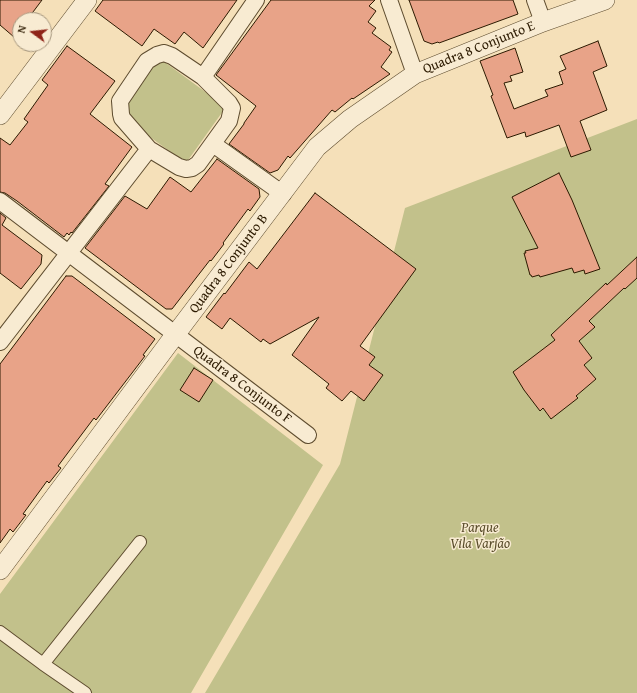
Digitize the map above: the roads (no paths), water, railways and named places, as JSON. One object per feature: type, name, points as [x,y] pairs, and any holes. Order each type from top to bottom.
[{"type":"street","points":[[0,115],[87,0]]},
{"type":"street","points":[[203,77],[256,0]]},
{"type":"street","points":[[388,0],[415,74]]},
{"type":"street","points":[[535,0],[543,22]]},
{"type":"street","name":"Quadra 8 Conjunto E","points":[[283,194],[317,147],[350,119],[415,74],[543,22],[604,0]]},
{"type":"street","points":[[164,53],[172,56],[203,77],[229,103],[232,108],[229,121],[198,164],[192,168],[186,169],[179,167],[149,149],[122,118],[120,101],[147,61],[164,53]]},
{"type":"street","points":[[213,144],[283,194]]},
{"type":"street","points":[[0,342],[149,149]]},
{"type":"street","name":"Quadra 8 Conjunto B","points":[[0,570],[175,335],[283,194]]},
{"type":"street","name":"Quadra 8 Conjunto F","points":[[0,201],[308,435]]},
{"type":"street","points":[[43,664],[140,542]]},
{"type":"street","points":[[0,632],[85,693]]},
{"type":"park label","name":"Parque Vila Varjão","points":[[480,536]]}]
